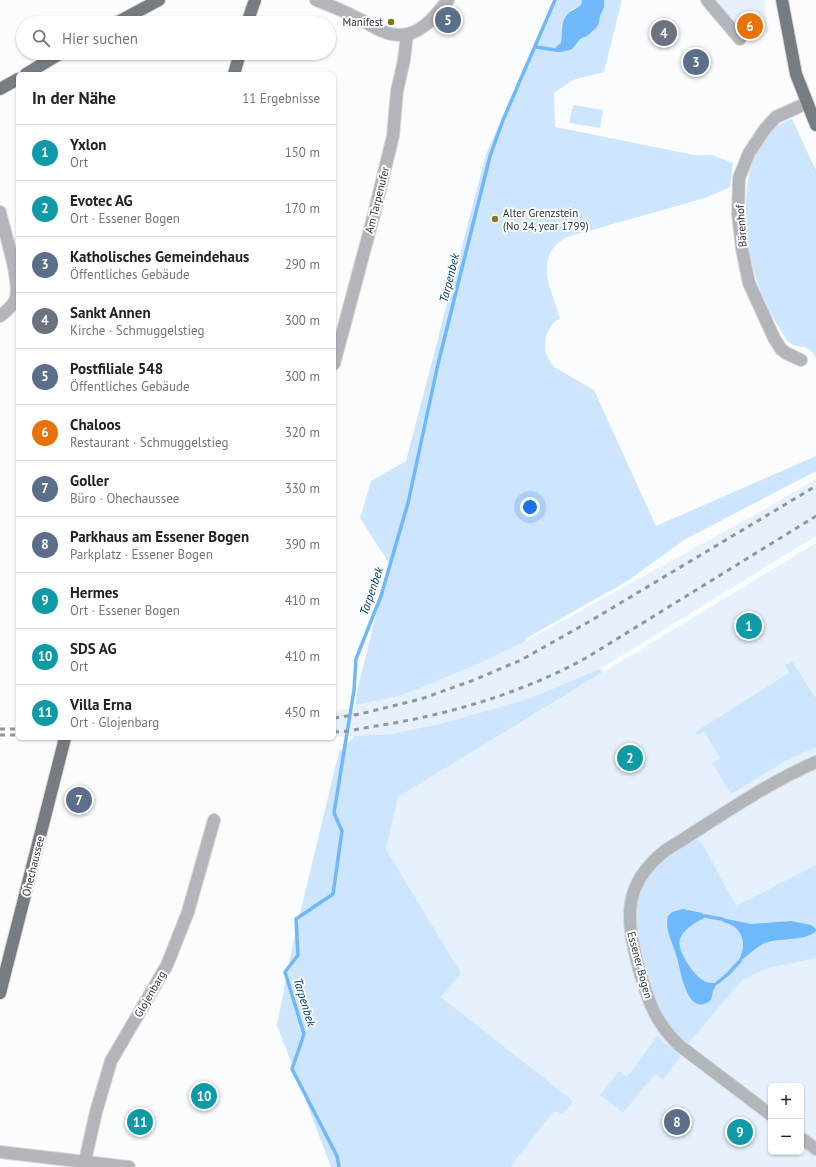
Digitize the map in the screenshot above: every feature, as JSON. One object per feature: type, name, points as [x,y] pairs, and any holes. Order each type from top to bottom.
[{"type":"main road","points":[[129,16],[158,0]]},
{"type":"main road","points":[[249,16],[255,0]]},
{"type":"main road","points":[[782,0],[796,74],[816,124]]},
{"type":"main road","points":[[29,72],[49,60]]},
{"type":"main road","points":[[235,72],[238,60]]},
{"type":"main road","points":[[0,89],[16,80]]},
{"type":"main road","name":"Ohechaussee","points":[[0,993],[65,740]]},
{"type":"street","points":[[316,0],[339,9],[386,33],[399,35],[418,30],[429,22],[448,0]]},
{"type":"street","points":[[707,0],[740,39]]},
{"type":"street","name":"Am Tarpenufer","points":[[336,357],[393,136],[397,91],[404,60],[406,34]]},
{"type":"street","name":"Bärenhof","points":[[801,360],[781,349],[774,338],[749,284],[742,249],[738,207],[739,178],[749,153],[756,141],[776,117],[807,103]]},
{"type":"street","points":[[0,212],[16,280]]},
{"type":"street","points":[[0,316],[16,300]]},
{"type":"street","name":"Essener Bogen","points":[[768,1114],[680,1046],[658,1021],[648,998],[633,945],[630,927],[630,910],[633,895],[639,879],[649,864],[666,850],[771,785],[816,762]]},
{"type":"street","name":"Glojenbarg","points":[[85,1164],[96,1112],[111,1061],[166,965],[188,912],[214,820]]},
{"type":"street","points":[[804,1140],[816,1149]]},
{"type":"street","points":[[0,1152],[85,1164],[129,1167]]},
{"type":"shaded area","points":[[555,0],[582,0],[580,6],[571,10],[562,27],[562,40],[560,46],[573,48],[580,39],[592,32],[599,23],[604,7],[604,0],[622,0],[604,72],[573,80],[554,93],[555,127],[694,155],[712,155],[733,163],[730,187],[705,198],[567,237],[556,245],[550,253],[547,263],[547,273],[560,318],[553,323],[546,335],[545,350],[549,360],[554,367],[594,390],[656,526],[816,456],[816,471],[684,540],[629,580],[525,639],[526,641],[477,664],[403,695],[356,705],[357,691],[389,563],[360,518],[371,481],[406,461],[486,154],[499,125],[503,120],[526,63]]},
{"type":"shaded area","points":[[710,0],[764,0],[768,32],[742,37]]},
{"type":"shaded area","points":[[573,105],[603,110],[600,128],[569,123]]},
{"type":"shaded area","points":[[792,119],[816,171],[816,358],[809,349],[794,345],[787,340],[764,300],[755,275],[747,234],[747,187],[752,164],[760,145],[774,129]]},
{"type":"shaded area","points":[[816,479],[816,536],[600,669],[528,699],[444,723],[391,734],[336,737],[336,711],[355,708],[356,705],[403,695],[526,641],[767,508]]},
{"type":"shaded area","points":[[816,543],[816,1167],[452,1167],[498,1043],[441,997],[386,850],[398,797]]},
{"type":"shaded area","points":[[792,661],[816,699],[816,747],[784,762],[731,794],[712,763],[720,758],[704,732],[697,735],[695,732],[789,673],[785,666]]},
{"type":"shaded area","points":[[600,669],[603,672],[398,797],[386,850],[461,973],[441,997],[573,1101],[563,1114],[554,1111],[510,1167],[331,1167],[277,1025],[295,934],[339,752],[355,736],[391,734],[444,723],[528,699]]},
{"type":"shaded area","points":[[693,840],[697,840],[702,843],[736,906],[816,865],[816,958],[767,968],[742,980],[687,1045],[666,1025],[650,989],[635,927],[637,902],[644,882],[653,869],[668,856]]},
{"type":"shaded area","points":[[657,1036],[681,1056],[663,1080],[655,1074],[623,1113],[600,1095],[619,1071],[627,1077]]},
{"type":"water","points":[[582,0],[604,0],[604,7],[599,23],[596,28],[587,36],[580,39],[570,50],[555,52],[556,47],[561,43],[563,21],[569,13],[579,7]]},
{"type":"water","points":[[683,909],[702,913],[705,916],[684,932],[679,944],[683,956],[695,974],[706,982],[717,983],[711,1000],[703,1004],[696,1003],[686,991],[676,953],[668,932],[668,916],[672,912]]},
{"type":"water","points":[[722,918],[751,924],[791,921],[811,925],[816,931],[806,936],[793,939],[764,943],[740,961],[743,947],[742,936],[735,927],[723,922]]},
{"type":"waterway","name":"Tarpenbek","points":[[339,1167],[337,1156],[292,1069],[304,1034],[285,972],[298,955],[296,919],[333,894],[342,831],[334,813],[354,690],[356,659],[381,596],[408,503],[438,364],[490,156],[503,120],[555,0]]},
{"type":"waterway","points":[[536,47],[555,50]]},
{"type":"waterway","points":[[705,916],[722,919]]},
{"type":"waterway","points":[[717,983],[740,961]]},
{"type":"railway","points":[[336,718],[360,714],[421,699],[474,680],[521,660],[592,620],[816,486]]},
{"type":"railway","points":[[336,732],[355,730],[430,716],[457,709],[510,692],[562,671],[586,658],[816,516]]},
{"type":"railway","points":[[0,729],[16,729]]},
{"type":"railway","points":[[0,735],[16,735]]},
{"type":"place","name":"Postfiliale 548","points":[[448,20]]},
{"type":"place","name":"Manifest","points":[[391,22]]},
{"type":"place","name":"Chaloos","points":[[750,26]]},
{"type":"place","name":"Sankt Annen","points":[[664,33]]},
{"type":"place","name":"Katholisches Gemeindehaus","points":[[696,62]]},
{"type":"place","name":"Alter Grenzstein (No 24, year 1799)","points":[[495,219]]},
{"type":"place","name":"Yxlon","points":[[749,626]]},
{"type":"place","name":"Evotec AG","points":[[630,758]]},
{"type":"place","name":"Goller","points":[[79,800]]},
{"type":"place","name":"SDS AG","points":[[204,1096]]},
{"type":"place","name":"Villa Erna","points":[[140,1122]]},
{"type":"place","name":"Parkhaus am Essener Bogen","points":[[677,1122]]},
{"type":"place","name":"Hermes","points":[[740,1132]]}]
